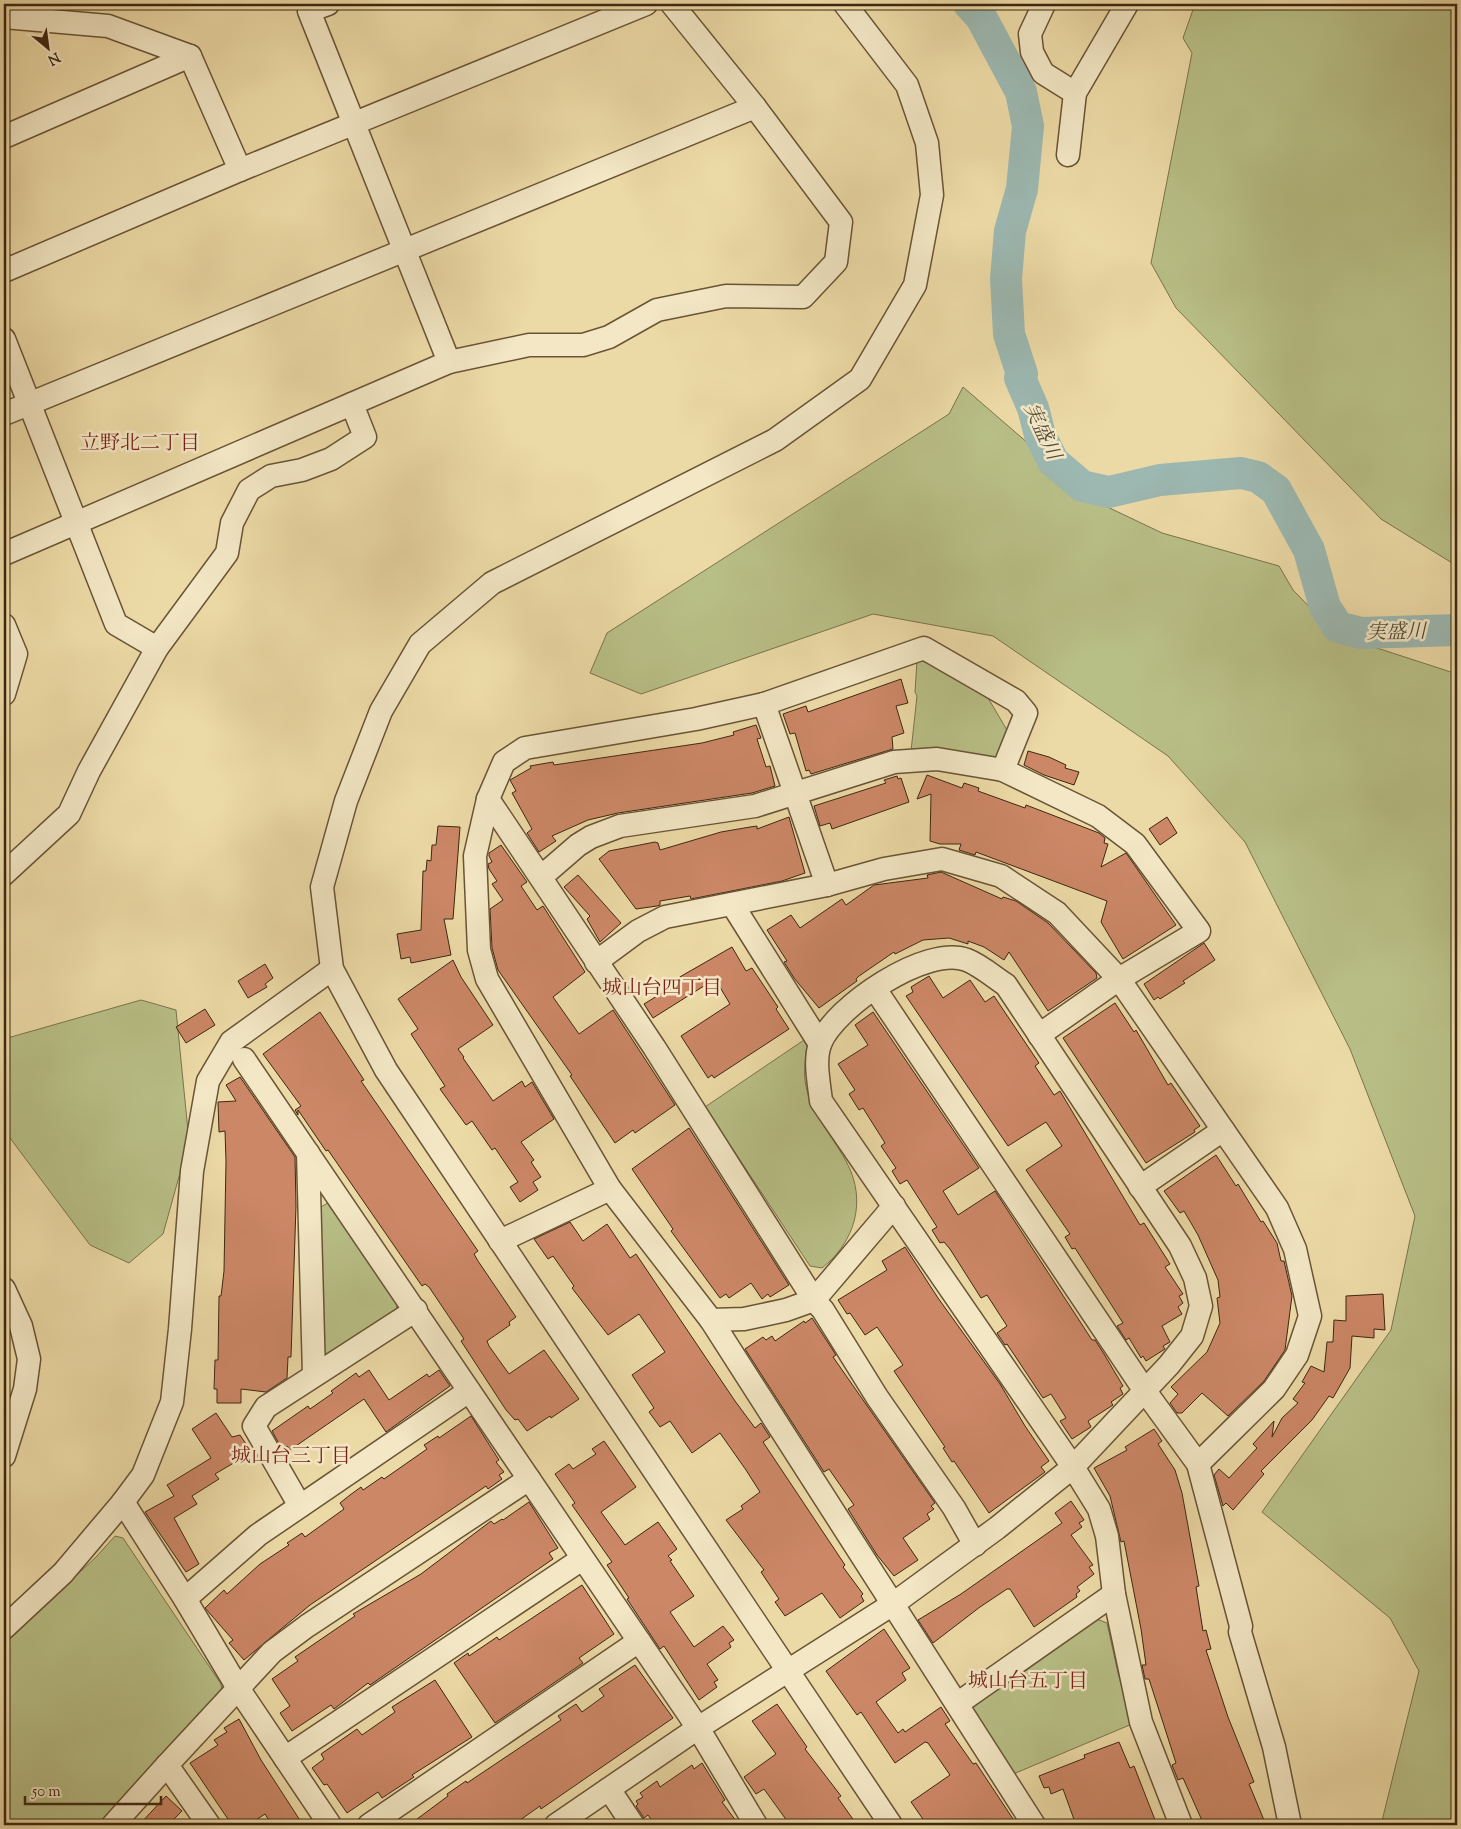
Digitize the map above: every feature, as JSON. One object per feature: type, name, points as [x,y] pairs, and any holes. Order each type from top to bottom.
[{"type":"street","points":[[4,271],[240,170],[646,4]]},
{"type":"street","points":[[4,554],[449,362],[529,345],[583,345],[609,337],[657,310],[726,296],[803,298],[836,262],[841,222],[755,107],[672,4]]},
{"type":"street","points":[[845,4],[907,85],[927,144],[932,195],[915,285],[860,379],[775,440],[492,584],[420,644],[381,711],[346,801],[322,887],[332,969],[386,1070],[891,1825]]},
{"type":"street","points":[[1044,4],[1030,34],[1032,52],[1043,73],[1075,93]]},
{"type":"street","points":[[1068,155],[1075,93],[1127,4]]},
{"type":"street","points":[[311,6],[355,124],[406,248],[449,362]]},
{"type":"street","points":[[4,17],[108,26],[190,56],[240,170]]},
{"type":"street","points":[[4,136],[190,56]]},
{"type":"street","points":[[4,414],[406,248],[755,107]]},
{"type":"street","points":[[4,339],[116,624],[156,648]]},
{"type":"street","points":[[4,874],[69,814],[89,771],[156,648],[226,553],[232,523],[249,490],[271,476],[302,470],[331,458],[365,437],[352,404]]},
{"type":"street","points":[[4,625],[16,654],[4,694]]},
{"type":"street","points":[[1003,770],[1026,713],[1016,701],[924,648],[764,704],[696,719],[525,748],[504,762],[488,799],[475,856],[478,950],[487,979],[610,1189],[710,1320],[1034,1825]]},
{"type":"street","points":[[764,704],[827,885]]},
{"type":"street","points":[[542,877],[578,845],[591,837],[620,826],[755,806],[894,762],[937,759],[1003,770],[1098,816],[1135,844],[1199,931],[1119,979],[1039,1035]]},
{"type":"street","points":[[488,799],[654,1047],[814,1300],[823,1310],[878,1397],[954,1508],[975,1544]]},
{"type":"street","points":[[596,962],[638,931],[665,917],[827,885],[884,870],[942,859],[1002,876],[1057,913],[1119,979],[1281,1216],[1295,1249],[1310,1316],[1297,1356],[1274,1389],[1198,1464]]},
{"type":"street","points":[[732,904],[820,1044]]},
{"type":"street","points":[[556,1825],[698,1728],[893,1604],[975,1544],[1073,1467],[1145,1391],[1192,1336],[1201,1306],[1195,1278],[1180,1246],[1006,984],[966,960],[941,958],[908,968],[874,989],[836,1018],[820,1044],[818,1070],[821,1101],[1073,1467],[1099,1509],[1107,1536],[1114,1594],[1141,1722],[1181,1825]]},
{"type":"street","points":[[4,1628],[63,1574],[123,1502],[143,1475],[172,1402],[180,1329],[192,1171],[208,1081],[231,1042],[332,969]]},
{"type":"street","points":[[874,989],[1145,1391],[1198,1464],[1241,1626],[1240,1632],[1274,1748],[1290,1825]]},
{"type":"street","points":[[244,1059],[698,1728],[756,1825]]},
{"type":"street","points":[[1140,1186],[1223,1130]]},
{"type":"street","points":[[308,1154],[314,1375]]},
{"type":"street","points":[[500,1241],[610,1189]]},
{"type":"street","points":[[710,1320],[744,1319],[786,1310],[814,1300],[894,1206]]},
{"type":"street","points":[[4,1288],[20,1326],[29,1359],[25,1389],[4,1456]]},
{"type":"street","points":[[300,1506],[254,1426],[266,1407],[416,1310]]},
{"type":"street","points":[[185,1598],[258,1535],[469,1391]]},
{"type":"street","points":[[114,1825],[167,1764],[272,1652],[307,1626],[529,1479]]},
{"type":"street","points":[[123,1502],[185,1598],[238,1688],[330,1825]]},
{"type":"street","points":[[285,1758],[582,1559]]},
{"type":"street","points":[[957,1704],[1114,1594]]},
{"type":"street","points":[[369,1825],[639,1641]]},
{"type":"street","points":[[167,1764],[209,1825]]},
{"type":"street","points":[[609,1790],[633,1825]]},
{"type":"green space","points":[[1195,4],[1457,4],[1457,566],[1381,519],[1176,308],[1151,263],[1192,53],[1183,38]]},
{"type":"green space","points":[[963,387],[1095,501],[1162,533],[1279,566],[1293,590],[1337,635],[1457,674],[1457,1825],[1381,1825],[1419,1671],[1390,1618],[1262,1512],[1391,1330],[1415,1216],[1350,1049],[1245,842],[1168,756],[993,636],[873,614],[641,694],[590,673],[607,633],[949,414]]},
{"type":"green space","points":[[924,658],[988,698],[1007,730],[998,757],[985,763],[911,751],[917,696],[915,692],[917,661]]},
{"type":"green space","points":[[141,1000],[176,1010],[189,1141],[163,1234],[129,1263],[90,1245],[4,1130],[4,1039]]},
{"type":"green space","points":[[807,1038],[809,1041],[805,1060],[805,1074],[808,1094],[821,1121],[847,1163],[853,1177],[857,1206],[850,1233],[843,1246],[822,1268],[810,1266],[705,1107]]},
{"type":"green space","points":[[333,1200],[398,1297],[396,1311],[327,1356],[312,1348],[319,1208]]},
{"type":"green space","points":[[115,1536],[123,1538],[221,1684],[222,1691],[98,1825],[4,1825],[4,1643],[96,1557]]},
{"type":"green space","points":[[1094,1618],[1107,1623],[1132,1724],[1011,1775],[968,1711],[972,1698]]},
{"type":"building","points":[[901,679],[908,703],[896,706],[904,733],[892,737],[893,749],[811,774],[809,770],[806,771],[795,733],[790,734],[783,714],[806,706],[808,712]]},
{"type":"building","points":[[756,725],[761,738],[757,739],[766,767],[770,766],[775,786],[752,793],[618,813],[588,820],[552,836],[556,841],[539,852],[527,833],[532,829],[512,793],[516,791],[510,780],[531,768],[530,766],[553,762],[554,765],[702,743],[734,735],[733,732]]},
{"type":"building","points":[[1028,751],[1049,757],[1066,765],[1065,768],[1079,772],[1074,785],[1044,775],[1024,765]]},
{"type":"building","points":[[927,775],[962,788],[964,783],[979,788],[978,791],[1025,808],[1026,805],[1099,833],[1105,838],[1104,843],[1108,844],[1101,867],[1126,853],[1176,925],[1123,959],[1101,922],[1107,901],[976,852],[975,855],[959,850],[961,844],[940,844],[930,841],[931,794],[917,799]]},
{"type":"building","points":[[897,776],[898,779],[901,778],[909,802],[832,829],[830,823],[820,826],[814,806],[886,783],[884,780]]},
{"type":"building","points":[[789,817],[805,873],[782,881],[691,899],[690,896],[660,901],[660,905],[657,906],[636,909],[599,859],[609,851],[655,842],[658,843],[660,850],[721,832],[757,826],[757,829]]},
{"type":"building","points":[[1167,817],[1177,833],[1160,845],[1149,829]]},
{"type":"building","points":[[438,826],[460,827],[453,919],[444,919],[451,955],[411,963],[410,957],[401,959],[397,934],[421,930],[423,871],[426,871],[427,860],[431,861],[432,845],[436,845]]},
{"type":"building","points":[[501,845],[527,882],[521,886],[537,910],[543,906],[585,972],[553,997],[579,1034],[613,1010],[675,1105],[635,1133],[633,1130],[615,1143],[570,1076],[572,1075],[498,970],[492,948],[490,909],[503,900],[492,884],[497,881],[488,864],[492,862],[489,853]]},
{"type":"building","points":[[941,872],[1002,899],[1003,897],[1016,901],[1048,923],[1096,973],[1097,978],[1048,1011],[1009,952],[1004,960],[984,947],[968,941],[968,944],[949,938],[923,940],[895,954],[894,952],[859,976],[856,979],[857,981],[819,1008],[794,978],[784,962],[787,961],[767,930],[791,915],[800,928],[842,899],[846,905],[874,885],[928,878],[927,875]]},
{"type":"building","points":[[578,875],[621,923],[600,942],[587,919],[590,916],[564,887]]},
{"type":"building","points":[[1204,943],[1215,960],[1183,981],[1185,983],[1160,999],[1158,997],[1154,1000],[1144,984]]},
{"type":"building","points":[[732,947],[746,971],[752,968],[778,1007],[776,1009],[789,1029],[714,1078],[712,1075],[708,1078],[681,1036],[730,1004],[715,979],[653,1018],[644,1004],[667,990],[664,986]]},
{"type":"building","points":[[453,960],[461,977],[493,1025],[458,1049],[463,1058],[493,1101],[522,1081],[525,1087],[532,1082],[554,1119],[521,1142],[534,1160],[531,1162],[541,1177],[533,1182],[538,1190],[520,1202],[510,1187],[518,1182],[495,1148],[492,1150],[472,1121],[466,1125],[440,1089],[445,1086],[411,1034],[418,1029],[398,999]]},
{"type":"building","points":[[265,964],[273,978],[265,984],[267,987],[248,998],[238,981]]},
{"type":"building","points":[[929,976],[943,998],[970,980],[985,1002],[994,996],[1039,1063],[1035,1066],[1054,1095],[1060,1091],[1140,1225],[1144,1223],[1170,1264],[1165,1267],[1183,1294],[1179,1296],[1183,1303],[1178,1307],[1182,1314],[1162,1326],[1170,1342],[1163,1346],[1165,1349],[1146,1361],[1143,1356],[1141,1358],[1129,1338],[1126,1340],[1117,1326],[1123,1323],[1075,1248],[1072,1249],[1065,1237],[1070,1234],[1026,1170],[1062,1146],[1046,1122],[1008,1146],[906,996],[913,992],[911,987]]},
{"type":"building","points":[[1115,1003],[1134,1032],[1136,1030],[1168,1085],[1171,1083],[1200,1126],[1194,1130],[1195,1132],[1146,1163],[1063,1038]]},
{"type":"building","points":[[205,1009],[215,1025],[186,1043],[176,1027]]},
{"type":"building","points":[[320,1012],[364,1080],[361,1081],[478,1251],[474,1254],[478,1261],[516,1317],[509,1322],[510,1325],[487,1341],[489,1346],[509,1374],[544,1350],[579,1399],[551,1418],[550,1416],[527,1431],[518,1419],[515,1420],[506,1410],[461,1341],[464,1339],[429,1287],[425,1284],[422,1286],[298,1110],[298,1115],[295,1110],[301,1106],[263,1054]]},
{"type":"building","points":[[873,1012],[979,1168],[943,1191],[958,1215],[995,1191],[1092,1340],[1095,1340],[1123,1386],[1120,1388],[1123,1394],[1111,1402],[1113,1405],[1088,1421],[1091,1427],[1072,1439],[1060,1421],[1066,1418],[1051,1394],[1043,1398],[1007,1344],[1005,1345],[997,1333],[1007,1326],[987,1295],[981,1298],[950,1249],[944,1242],[940,1243],[932,1230],[937,1227],[907,1180],[900,1184],[892,1171],[896,1168],[881,1146],[885,1143],[863,1108],[859,1110],[849,1094],[855,1090],[838,1064],[868,1045],[855,1025]]},
{"type":"building","points":[[240,1077],[295,1157],[296,1206],[291,1357],[288,1357],[287,1378],[266,1392],[241,1389],[241,1403],[217,1403],[217,1389],[214,1389],[215,1360],[218,1360],[219,1296],[221,1296],[224,1271],[226,1161],[225,1131],[219,1132],[218,1102],[236,1101],[226,1085]]},
{"type":"building","points":[[689,1128],[789,1285],[770,1297],[768,1294],[762,1299],[751,1283],[729,1298],[726,1294],[720,1298],[671,1231],[673,1229],[632,1169]]},
{"type":"building","points":[[1216,1155],[1236,1186],[1238,1184],[1261,1222],[1263,1221],[1277,1243],[1281,1261],[1284,1261],[1292,1296],[1285,1350],[1264,1381],[1228,1416],[1202,1393],[1182,1413],[1177,1413],[1170,1403],[1178,1394],[1171,1387],[1207,1352],[1220,1323],[1217,1298],[1220,1297],[1218,1280],[1198,1235],[1184,1211],[1180,1213],[1164,1191]]},
{"type":"building","points":[[570,1222],[583,1241],[607,1224],[630,1258],[636,1254],[735,1401],[755,1428],[761,1423],[770,1437],[763,1442],[845,1565],[843,1567],[863,1594],[861,1596],[864,1601],[840,1618],[822,1593],[785,1616],[775,1602],[779,1599],[761,1572],[764,1570],[726,1520],[743,1509],[741,1506],[760,1492],[746,1470],[720,1433],[692,1453],[670,1421],[660,1427],[649,1412],[654,1408],[632,1375],[665,1352],[639,1314],[608,1335],[572,1288],[574,1286],[553,1256],[548,1259],[534,1239]]},
{"type":"building","points":[[905,1247],[938,1298],[1000,1384],[1049,1461],[1041,1467],[1045,1472],[989,1513],[954,1461],[952,1462],[943,1448],[945,1447],[894,1371],[903,1365],[877,1327],[865,1335],[850,1313],[847,1314],[838,1300],[887,1270],[882,1261]]},
{"type":"building","points":[[1383,1294],[1385,1330],[1374,1329],[1374,1338],[1352,1336],[1350,1368],[1333,1398],[1329,1396],[1312,1420],[1261,1471],[1264,1474],[1233,1510],[1226,1503],[1223,1506],[1214,1475],[1219,1469],[1229,1478],[1257,1448],[1253,1444],[1274,1421],[1272,1437],[1282,1418],[1298,1403],[1293,1399],[1305,1383],[1302,1382],[1311,1366],[1324,1372],[1327,1342],[1333,1342],[1334,1320],[1346,1321],[1346,1296]]},
{"type":"building","points":[[812,1318],[836,1355],[833,1357],[935,1503],[931,1506],[934,1509],[927,1514],[930,1519],[903,1538],[918,1560],[894,1576],[877,1555],[848,1509],[854,1505],[829,1469],[824,1472],[745,1349],[763,1337],[766,1340],[772,1336],[775,1341],[804,1321],[805,1323]]},
{"type":"building","points":[[369,1370],[389,1400],[427,1374],[429,1377],[439,1370],[450,1386],[386,1432],[364,1399],[290,1450],[287,1446],[282,1449],[272,1431],[308,1406],[310,1409],[333,1393],[331,1391],[356,1373],[359,1377]]},
{"type":"building","points":[[216,1413],[232,1437],[240,1435],[248,1447],[239,1453],[242,1458],[215,1474],[219,1479],[192,1496],[197,1504],[174,1518],[199,1564],[186,1572],[145,1512],[174,1496],[167,1485],[211,1458],[192,1429]]},
{"type":"building","points":[[471,1416],[499,1460],[496,1462],[504,1472],[499,1475],[502,1479],[488,1489],[486,1486],[310,1605],[244,1660],[229,1643],[233,1640],[205,1608],[224,1590],[227,1594],[260,1564],[289,1545],[287,1543],[302,1533],[305,1537],[344,1509],[340,1503],[361,1487],[363,1490],[382,1477],[384,1479],[427,1449],[424,1445],[438,1436],[439,1438]]},
{"type":"building","points":[[1154,1429],[1162,1441],[1158,1444],[1175,1470],[1182,1493],[1199,1586],[1196,1587],[1203,1631],[1206,1630],[1211,1649],[1206,1650],[1228,1717],[1254,1782],[1249,1784],[1266,1825],[1204,1825],[1183,1778],[1178,1780],[1172,1765],[1176,1763],[1149,1679],[1145,1679],[1142,1665],[1146,1665],[1141,1629],[1124,1541],[1121,1542],[1110,1496],[1094,1468],[1127,1450],[1125,1447]]},
{"type":"building","points":[[604,1441],[636,1487],[601,1512],[625,1545],[658,1522],[677,1549],[668,1556],[694,1596],[670,1612],[694,1647],[723,1626],[734,1640],[729,1643],[731,1647],[707,1664],[718,1680],[714,1682],[717,1687],[699,1700],[664,1646],[660,1649],[627,1599],[629,1598],[607,1565],[612,1562],[572,1505],[575,1503],[555,1474],[569,1464],[573,1469],[596,1454],[592,1449]]},
{"type":"building","points":[[1071,1501],[1084,1520],[1079,1523],[1082,1527],[1071,1535],[1093,1565],[1089,1567],[1094,1574],[1077,1587],[1080,1591],[1076,1594],[1077,1597],[1034,1627],[1010,1589],[1007,1589],[933,1643],[918,1620],[961,1594],[1062,1523],[1055,1513]]},
{"type":"building","points":[[529,1502],[558,1548],[549,1553],[553,1559],[370,1685],[368,1683],[334,1709],[331,1705],[292,1731],[280,1713],[290,1706],[272,1679],[298,1661],[295,1657],[355,1616],[353,1614],[421,1574],[491,1521],[494,1524],[503,1520]]},
{"type":"building","points":[[582,1585],[614,1634],[579,1658],[583,1663],[495,1723],[454,1663],[468,1653],[469,1656],[497,1637],[499,1640]]},
{"type":"building","points":[[884,1629],[910,1668],[902,1673],[906,1680],[876,1702],[898,1733],[903,1729],[905,1732],[941,1707],[950,1721],[945,1724],[973,1764],[976,1763],[1017,1825],[927,1825],[911,1802],[950,1775],[928,1743],[925,1742],[895,1763],[861,1712],[857,1715],[826,1671]]},
{"type":"building","points":[[635,1665],[673,1718],[541,1809],[540,1806],[513,1825],[409,1825],[448,1796],[447,1794],[466,1781],[467,1783],[561,1720],[558,1716],[576,1704],[582,1712],[604,1696],[599,1689]]},
{"type":"building","points":[[435,1680],[472,1737],[412,1775],[414,1777],[382,1798],[378,1792],[347,1813],[327,1784],[324,1785],[312,1768],[324,1759],[321,1754],[357,1729],[362,1735],[395,1712],[392,1707]]},
{"type":"building","points":[[777,1704],[807,1747],[805,1749],[841,1796],[838,1798],[857,1825],[790,1825],[764,1789],[756,1794],[744,1777],[776,1754],[752,1721]]},
{"type":"building","points":[[239,1719],[261,1760],[303,1825],[272,1825],[265,1814],[248,1825],[232,1825],[190,1763],[218,1745],[214,1740],[227,1732],[224,1728]]},
{"type":"building","points":[[1119,1742],[1130,1768],[1134,1766],[1157,1825],[1076,1825],[1063,1789],[1051,1794],[1049,1787],[1044,1788],[1039,1776],[1085,1758],[1084,1755]]},
{"type":"building","points":[[702,1763],[725,1800],[722,1802],[739,1825],[655,1825],[648,1815],[644,1818],[636,1806],[638,1804],[636,1801],[643,1797],[640,1793],[657,1781],[660,1787],[692,1765],[694,1769]]},
{"type":"building","points":[[166,1796],[182,1811],[168,1825],[139,1825]]},
{"type":"waterway","name":"実盛川","points":[[969,4],[981,17],[1021,92],[1028,126],[1022,189],[1010,231],[1006,279],[1009,334],[1022,374],[1020,378],[1033,408],[1040,435],[1053,461],[1082,486],[1109,492],[1160,480],[1241,473],[1258,477],[1276,490],[1309,550],[1325,607],[1338,627],[1361,633],[1457,630]]},
{"type":"district","name":"立野北二丁目","points":[[140,442]]},
{"type":"district","name":"城山台四丁目","points":[[662,987]]},
{"type":"district","name":"城山台三丁目","points":[[291,1455]]},
{"type":"district","name":"城山台五丁目","points":[[1028,1680]]}]
